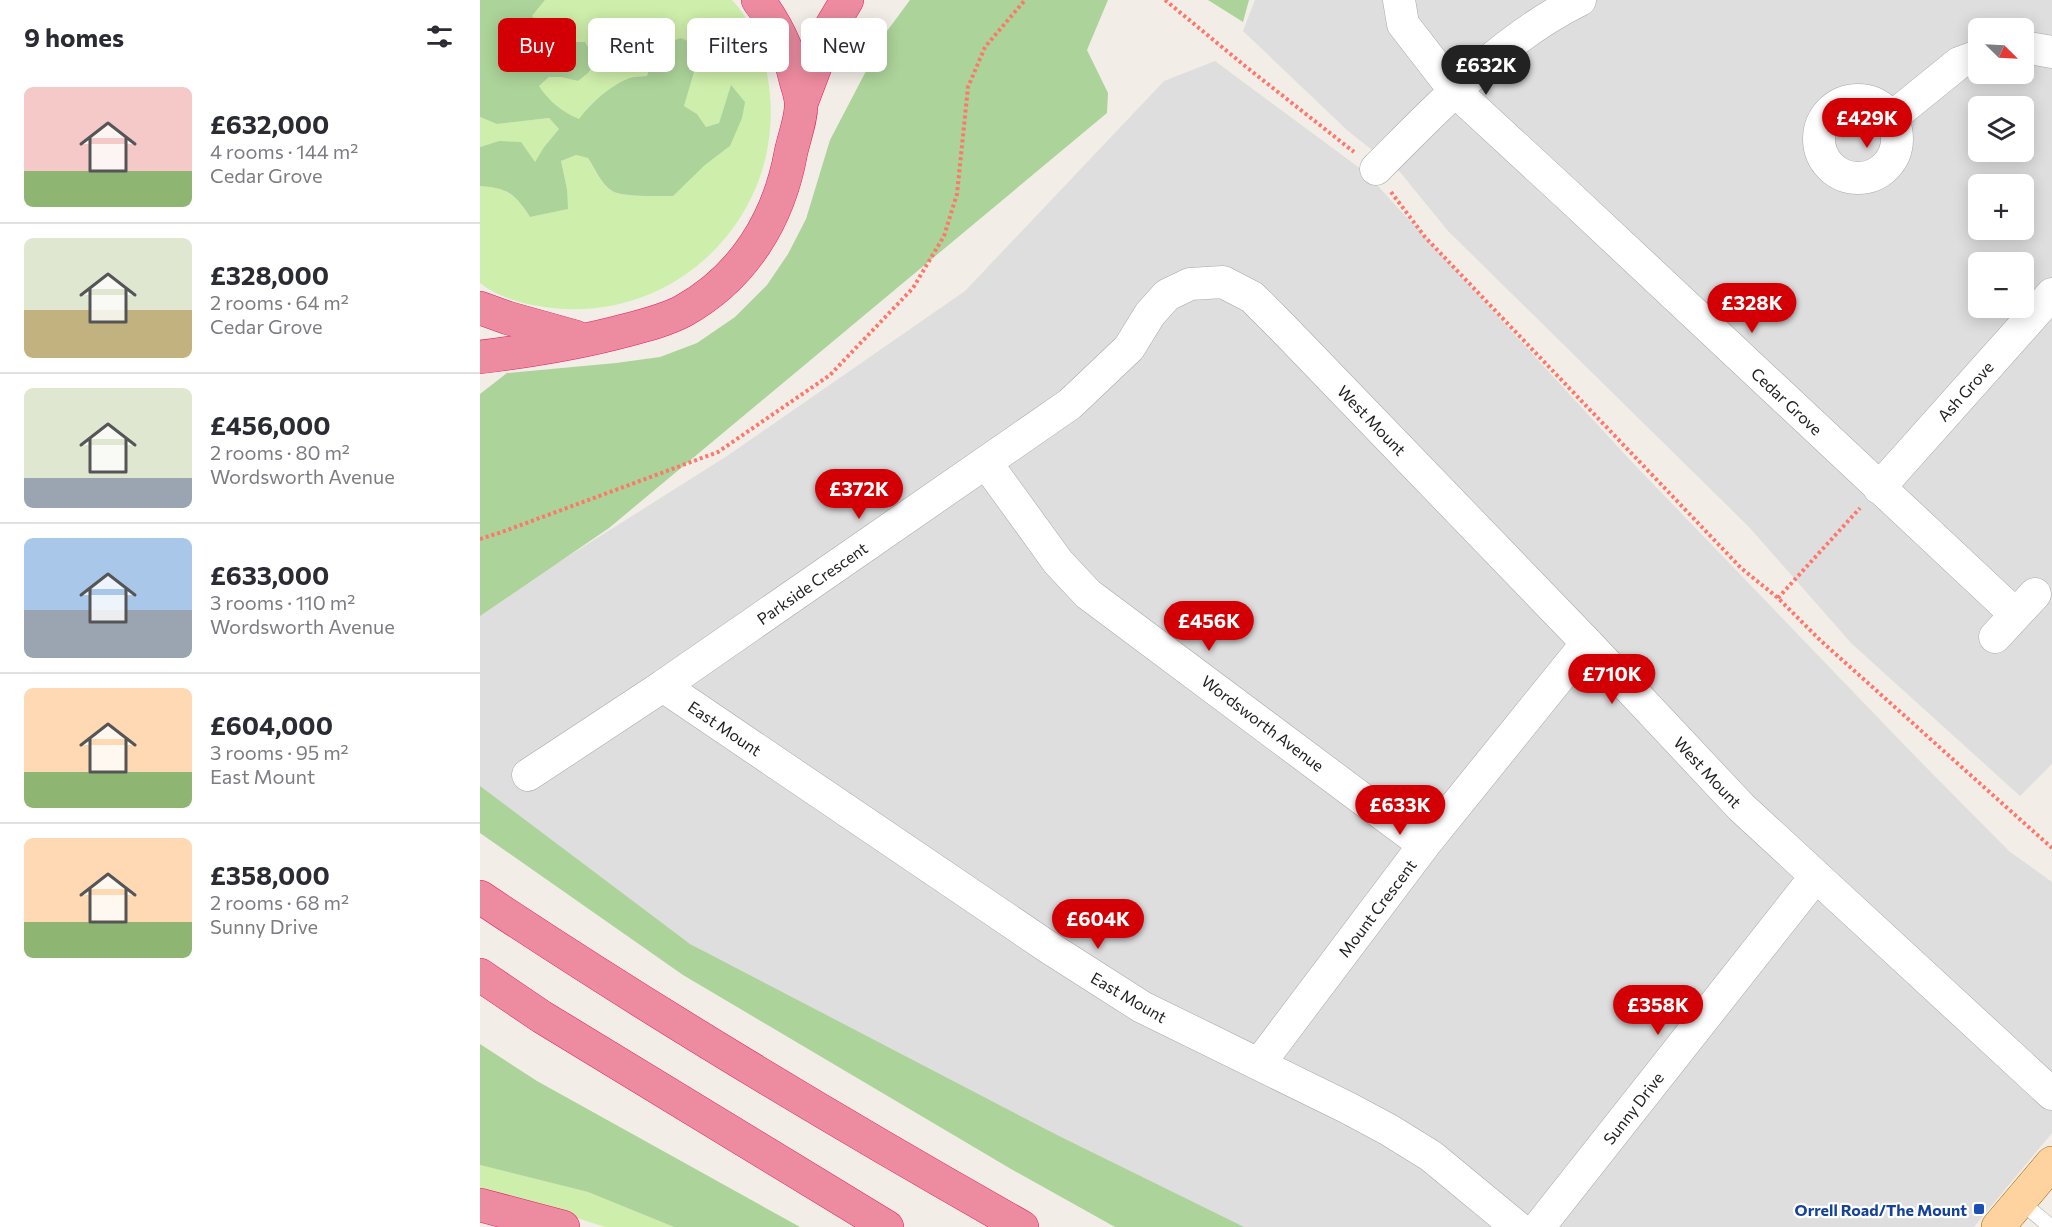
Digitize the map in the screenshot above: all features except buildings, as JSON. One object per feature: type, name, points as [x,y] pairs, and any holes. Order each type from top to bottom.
[{"type":"highway","points":[[758,0],[774,22],[784,42],[801,104]]},
{"type":"highway","points":[[480,357],[587,340],[653,323],[681,312],[706,296],[734,273],[756,246],[776,210],[787,176],[801,104],[829,30],[847,0]]},
{"type":"highway","points":[[480,308],[587,340]]},
{"type":"highway","points":[[480,897],[576,961],[762,1075],[1022,1227]]},
{"type":"highway","points":[[480,975],[542,1017],[887,1227]]},
{"type":"highway","points":[[480,1205],[563,1227]]},
{"type":"main road","points":[[1998,1227],[2052,1163]]},
{"type":"street","name":"Cedar Grove","points":[[1399,0],[1403,24],[1454,90],[2015,615]]},
{"type":"street","points":[[1376,169],[1454,90],[1526,33],[1581,0]]},
{"type":"street","points":[[2034,49],[2052,52]]},
{"type":"street","points":[[1891,118],[1959,63],[1968,60]]},
{"type":"street","name":"West Mount","points":[[1190,284],[1223,282],[1252,297],[1587,643],[1741,807],[2052,1094]]},
{"type":"street","name":"Parkside Crescent","points":[[528,775],[663,686],[961,479],[987,464],[1078,398],[1129,348],[1150,314],[1167,295],[1190,284]]},
{"type":"street","name":"Ash Grove","points":[[1879,488],[2052,294]]},
{"type":"street","name":"Wordsworth Avenue","points":[[987,464],[1059,562],[1089,594],[1424,845]]},
{"type":"street","name":"Mount Crescent","points":[[1259,1064],[1424,845],[1587,643]]},
{"type":"street","name":"East Mount","points":[[663,686],[1038,941],[1142,1007],[1348,1107],[1398,1135],[1431,1156],[1517,1227]]},
{"type":"street","name":"Sunny Drive","points":[[1539,1227],[1816,876]]},
{"type":"lane","points":[[2020,1201],[2051,1227]]},
{"type":"path","points":[[480,539],[718,452],[830,375],[913,288],[944,236],[957,194],[968,87],[985,48],[1025,0]]},
{"type":"path","points":[[1165,0],[1376,169],[1425,237],[1741,568],[1778,598],[1821,641],[2052,848]]},
{"type":"path","points":[[1778,598],[1879,488]]},
{"type":"shaded area","points":[[1255,0],[2052,0],[2052,764],[2020,796],[1852,644],[1748,526],[1448,231],[1400,172],[1348,131],[1243,31]]},
{"type":"shaded area","points":[[1215,61],[1365,172],[1631,461],[1913,754],[2009,851],[2052,882],[2052,1133],[1974,1227],[1219,1227],[871,1050],[649,920],[480,792],[480,612],[727,456],[965,291],[1164,81]]},
{"type":"green space","points":[[480,0],[545,0],[532,16],[534,18],[498,18],[498,72],[576,72],[576,42],[585,42],[588,47],[588,73],[578,81],[549,77],[539,86],[556,106],[579,119],[594,101],[613,86],[629,78],[647,76],[649,72],[675,72],[675,40],[681,38],[687,41],[687,72],[694,72],[684,106],[697,114],[706,127],[719,123],[731,85],[745,102],[742,118],[730,146],[705,165],[673,196],[614,192],[602,182],[588,158],[576,155],[561,161],[567,189],[568,209],[530,217],[510,194],[498,188],[480,186],[480,147],[499,141],[521,142],[535,162],[559,129],[549,118],[497,124],[480,117]]},
{"type":"green space","points":[[545,0],[732,0],[746,18],[687,18],[687,41],[681,38],[675,42],[675,18],[588,18],[588,72],[649,72],[647,77],[629,78],[613,86],[594,102],[579,120],[556,106],[539,86],[549,77],[578,81],[575,72],[576,18],[533,18],[532,16]]},
{"type":"green space","points":[[910,0],[1108,0],[1087,50],[1108,93],[1107,113],[609,528],[480,616],[480,394],[507,373],[660,357],[697,343],[735,317],[767,285],[788,254],[806,219],[830,140],[866,72],[887,72],[887,31]]},
{"type":"green space","points":[[1208,0],[1249,0],[1243,22]]},
{"type":"green space","points":[[694,72],[766,72],[770,95],[769,140],[758,182],[739,220],[712,253],[678,279],[640,298],[597,308],[552,308],[533,305],[496,293],[480,283],[480,186],[510,194],[530,217],[567,209],[567,189],[561,161],[576,155],[588,158],[602,182],[614,192],[672,196],[705,165],[730,146],[731,86],[719,123],[706,127],[697,114],[684,106]]},
{"type":"green space","points":[[480,117],[497,124],[549,118],[559,129],[544,147],[535,163],[499,141],[480,147]]},
{"type":"green space","points":[[480,786],[690,944],[1057,1135],[1244,1227],[1115,1227],[1011,1169],[683,975],[480,833]]},
{"type":"green space","points":[[480,1044],[537,1081],[800,1227],[674,1227],[588,1192],[480,1165]]},
{"type":"green space","points":[[480,1165],[588,1192],[674,1227],[605,1227],[480,1190]]},
{"type":"place","name":"Orrell Road/The Mount","points":[[1979,1209]]}]
